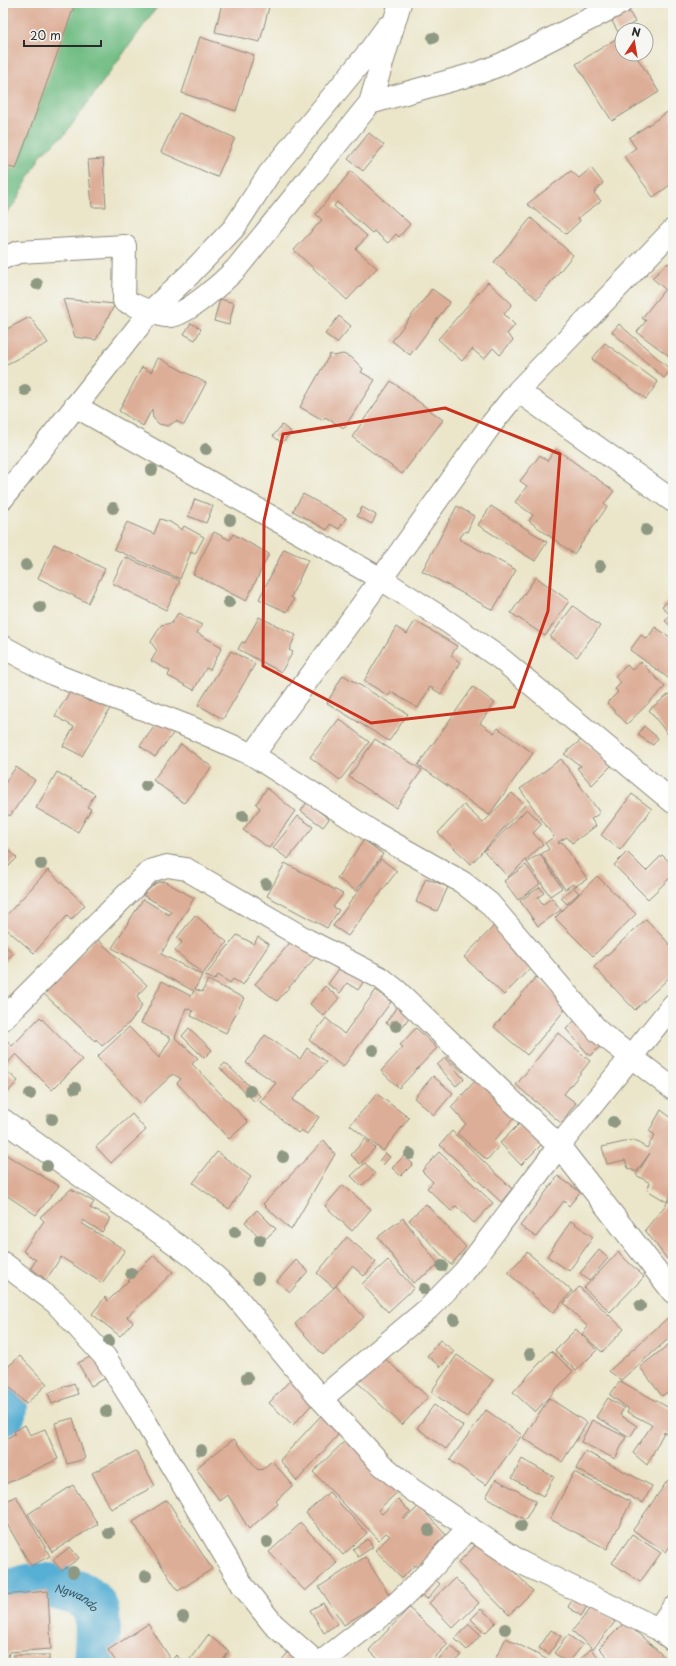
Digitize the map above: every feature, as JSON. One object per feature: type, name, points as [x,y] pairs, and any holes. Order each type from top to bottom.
[{"type":"street","points":[[370,103],[481,72],[502,64],[621,3]]},
{"type":"street","points":[[3,258],[19,252],[125,246],[124,302],[136,305],[150,312],[171,316],[187,310],[227,278],[370,103],[398,9]]},
{"type":"street","points":[[3,498],[150,312],[189,275],[234,228],[269,174],[368,53],[398,9]]},
{"type":"street","points":[[253,755],[490,426],[518,391],[673,230]]},
{"type":"street","points":[[518,391],[673,501]]},
{"type":"street","points":[[75,406],[381,579],[448,622],[501,659],[673,802]]},
{"type":"street","points":[[3,647],[53,674],[192,728],[253,755],[371,831],[462,882],[489,903],[599,1032],[673,1089]]},
{"type":"street","points":[[3,1019],[150,871],[167,866],[186,869],[307,940],[381,978],[396,990],[559,1146],[673,1292]]},
{"type":"street","points":[[321,1399],[429,1308],[464,1272],[559,1146],[673,1005]]},
{"type":"street","points":[[3,1120],[195,1258],[233,1293],[321,1399],[381,1464],[411,1489],[522,1562],[665,1635],[673,1608]]},
{"type":"street","points":[[3,1263],[56,1303],[105,1357],[136,1406],[243,1586],[273,1624],[317,1663]]},
{"type":"street","points":[[320,1663],[397,1603],[420,1581],[469,1527]]},
{"type":"highlighted area","points":[[445,408],[560,454],[548,611],[514,707],[371,723],[263,666],[264,521],[283,434]]},
{"type":"green space","points":[[3,3],[160,3],[65,134],[42,153],[15,203],[3,216]]},
{"type":"building","points":[[3,3],[75,4],[16,169],[3,165]]},
{"type":"building","points":[[222,3],[270,3],[260,42],[215,32]]},
{"type":"building","points":[[629,11],[635,22],[614,22],[614,25],[612,21]]},
{"type":"building","points":[[200,37],[254,55],[236,111],[182,93]]},
{"type":"building","points":[[614,40],[614,62],[640,62],[659,92],[612,121],[576,64]]},
{"type":"building","points":[[672,109],[673,183],[653,197],[624,156],[636,148],[629,138]]},
{"type":"building","points":[[179,113],[235,138],[217,177],[161,152]]},
{"type":"building","points":[[369,133],[384,145],[363,171],[348,159]]},
{"type":"building","points":[[103,159],[106,207],[92,207],[88,160]]},
{"type":"building","points":[[591,168],[603,183],[594,193],[601,201],[578,218],[580,221],[566,234],[527,204],[571,171],[579,178]]},
{"type":"building","points":[[351,171],[410,224],[399,237],[396,234],[388,243],[374,231],[372,233],[337,202],[334,206],[367,236],[356,249],[377,268],[347,300],[294,250],[322,220],[316,214]]},
{"type":"building","points":[[531,218],[573,255],[537,299],[494,262]]},
{"type":"building","points":[[668,263],[673,268],[673,359],[637,332],[646,321],[642,318],[665,289],[652,278]]},
{"type":"building","points":[[488,282],[512,304],[504,314],[515,325],[507,334],[513,340],[500,355],[493,348],[484,359],[472,349],[462,361],[438,339]]},
{"type":"building","points":[[432,289],[450,302],[410,355],[392,341]]},
{"type":"building","points":[[63,299],[115,304],[96,340],[75,337]]},
{"type":"building","points":[[220,299],[234,303],[229,325],[214,321]]},
{"type":"building","points":[[339,316],[351,326],[337,343],[325,334]]},
{"type":"building","points":[[30,317],[48,343],[3,366],[3,331]]},
{"type":"building","points":[[191,323],[201,329],[195,340],[184,334]]},
{"type":"building","points":[[619,324],[671,370],[664,378],[612,332]]},
{"type":"building","points":[[605,343],[658,382],[646,399],[592,359]]},
{"type":"building","points":[[330,354],[334,356],[343,354],[352,358],[363,369],[361,372],[375,380],[344,428],[325,417],[323,420],[300,407]]},
{"type":"building","points":[[158,358],[206,383],[184,425],[176,421],[168,426],[159,424],[153,418],[152,409],[143,426],[119,411],[142,367],[151,372]]},
{"type":"building","points":[[391,381],[443,420],[402,474],[352,437]]},
{"type":"building","points":[[282,425],[291,432],[282,443],[273,436]]},
{"type":"building","points":[[556,449],[614,491],[604,504],[607,507],[574,554],[529,521],[533,515],[515,502],[527,486],[520,481],[540,455],[547,461]]},
{"type":"building","points":[[303,494],[346,518],[339,529],[330,524],[327,530],[293,511]]},
{"type":"building","points":[[195,499],[213,506],[206,523],[188,516]]},
{"type":"building","points":[[457,506],[474,516],[467,532],[465,531],[459,539],[516,570],[493,610],[422,571]]},
{"type":"building","points":[[491,506],[547,542],[535,561],[478,525]]},
{"type":"building","points":[[362,507],[376,515],[372,524],[357,516]]},
{"type":"building","points":[[160,519],[170,522],[182,530],[184,526],[204,537],[195,554],[191,552],[180,579],[114,549],[127,522],[154,534]]},
{"type":"building","points":[[214,532],[230,540],[233,534],[269,554],[246,601],[193,574]]},
{"type":"building","points":[[54,544],[105,569],[88,603],[38,578]]},
{"type":"building","points":[[284,549],[308,560],[291,597],[294,599],[287,612],[259,599]]},
{"type":"building","points":[[125,557],[180,581],[166,610],[112,583]]},
{"type":"building","points":[[536,577],[569,601],[545,636],[511,613]]},
{"type":"building","points":[[673,597],[673,609],[668,613],[662,606]]},
{"type":"building","points":[[573,606],[600,626],[577,657],[550,637]]},
{"type":"building","points":[[673,612],[673,628],[665,621]]},
{"type":"building","points":[[178,613],[202,625],[197,633],[222,647],[210,670],[206,668],[194,690],[168,676],[170,671],[151,661],[157,651],[151,642],[161,625],[172,623]]},
{"type":"building","points":[[259,617],[296,635],[289,650],[293,652],[281,672],[238,649],[242,642],[245,643]]},
{"type":"building","points":[[415,621],[457,646],[451,656],[460,662],[441,694],[430,687],[418,708],[391,692],[389,696],[364,681],[396,627],[407,634]]},
{"type":"building","points":[[655,627],[673,639],[673,678],[671,680],[630,650],[641,635],[647,639]]},
{"type":"building","points":[[231,651],[255,664],[223,719],[198,705]]},
{"type":"building","points":[[641,662],[665,687],[627,724],[607,703],[618,692],[615,689],[621,683],[615,676],[627,665],[632,670]]},
{"type":"building","points":[[343,675],[408,714],[389,741],[327,703]]},
{"type":"building","points":[[473,687],[495,703],[480,723],[494,733],[498,728],[533,753],[489,815],[418,765]]},
{"type":"building","points":[[71,690],[90,702],[94,695],[112,705],[82,756],[63,746],[74,727],[55,716]]},
{"type":"building","points":[[673,691],[673,741],[649,710]]},
{"type":"building","points":[[160,719],[175,731],[155,757],[140,746]]},
{"type":"building","points":[[339,719],[369,742],[340,780],[310,757]]},
{"type":"building","points":[[644,726],[658,738],[653,745],[638,735]]},
{"type":"building","points":[[375,739],[422,770],[396,808],[349,777]]},
{"type":"building","points":[[581,740],[612,765],[592,785],[577,768],[581,766],[564,754]]},
{"type":"building","points":[[181,744],[212,767],[184,803],[153,780]]},
{"type":"building","points":[[561,759],[600,813],[591,819],[596,826],[572,843],[567,837],[558,842],[559,844],[562,842],[587,879],[574,887],[573,884],[565,889],[541,854],[549,849],[545,843],[554,837],[520,789]]},
{"type":"building","points":[[16,767],[35,780],[10,816],[3,811],[3,786]]},
{"type":"building","points":[[57,772],[95,794],[87,807],[91,809],[78,832],[36,808]]},
{"type":"building","points":[[267,788],[295,811],[269,848],[243,830],[260,808],[256,804]]},
{"type":"building","points":[[512,793],[525,805],[471,864],[438,833],[464,805],[483,823]]},
{"type":"building","points":[[632,794],[652,809],[620,850],[601,835]]},
{"type":"building","points":[[307,802],[329,819],[323,827],[301,811]]},
{"type":"building","points":[[527,809],[542,824],[533,833],[543,844],[508,877],[484,851]]},
{"type":"building","points":[[298,816],[313,827],[288,859],[273,848]]},
{"type":"building","points":[[364,840],[383,854],[356,891],[337,878]]},
{"type":"building","points":[[3,845],[17,858],[5,870],[3,868]]},
{"type":"building","points":[[627,852],[646,871],[662,855],[673,865],[673,875],[648,899],[614,865]]},
{"type":"building","points":[[540,854],[562,888],[550,896],[527,862]]},
{"type":"building","points":[[381,859],[397,871],[348,936],[333,926]]},
{"type":"building","points":[[285,863],[343,894],[333,907],[339,910],[327,928],[267,896]]},
{"type":"building","points":[[526,865],[540,884],[518,900],[504,881]]},
{"type":"building","points":[[48,870],[85,905],[71,920],[67,916],[34,953],[3,926],[3,919]]},
{"type":"building","points":[[597,876],[636,914],[593,956],[555,918]]},
{"type":"building","points":[[426,878],[448,887],[437,911],[416,902]]},
{"type":"building","points":[[164,881],[194,898],[161,954],[202,975],[195,989],[202,992],[208,980],[244,998],[226,1033],[191,1016],[193,1011],[186,1008],[175,1038],[198,1058],[192,1064],[248,1122],[229,1139],[177,1083],[181,1079],[173,1074],[141,1104],[97,1057],[129,1027],[159,1058],[171,1038],[141,1023],[162,981],[191,996],[194,991],[112,948],[143,899],[169,915],[171,911],[143,895],[156,883]]},
{"type":"building","points":[[540,887],[544,893],[538,897],[542,905],[552,898],[561,910],[538,926],[520,901]]},
{"type":"building","points":[[573,887],[579,893],[567,904],[561,898]]},
{"type":"building","points":[[195,915],[227,942],[203,974],[175,951],[182,942],[177,938]]},
{"type":"building","points":[[646,919],[673,948],[673,974],[635,1010],[594,967]]},
{"type":"building","points":[[495,925],[535,963],[504,995],[464,957]]},
{"type":"building","points":[[237,935],[254,944],[258,937],[269,944],[243,985],[233,979],[230,983],[218,975],[215,980],[205,976]]},
{"type":"building","points":[[96,938],[147,985],[137,996],[142,1006],[130,1022],[102,1046],[96,1039],[95,1041],[44,994]]},
{"type":"building","points":[[294,938],[321,951],[277,1001],[255,984]]},
{"type":"building","points":[[3,944],[13,953],[3,964]]},
{"type":"building","points":[[344,962],[368,975],[358,990],[347,983],[340,993],[328,984]]},
{"type":"building","points":[[536,977],[569,1005],[527,1055],[494,1027]]},
{"type":"building","points":[[325,986],[339,998],[324,1016],[310,1004]]},
{"type":"building","points":[[376,990],[391,1002],[343,1067],[309,1040],[326,1018],[344,1034]]},
{"type":"building","points":[[407,991],[420,1000],[400,1031],[386,1023]]},
{"type":"building","points":[[582,1014],[605,1042],[590,1056],[566,1029]]},
{"type":"building","points":[[40,1017],[82,1060],[52,1090],[16,1054],[3,1068],[3,1040],[5,1038],[12,1046]]},
{"type":"building","points":[[189,1028],[212,1050],[204,1058],[182,1036]]},
{"type":"building","points":[[416,1028],[437,1048],[399,1088],[381,1071],[403,1047],[400,1045]]},
{"type":"building","points":[[558,1033],[590,1061],[564,1094],[576,1103],[561,1123],[516,1085]]},
{"type":"building","points":[[265,1035],[300,1059],[307,1048],[326,1062],[292,1100],[319,1117],[307,1134],[301,1130],[298,1133],[260,1102],[276,1083],[246,1063]]},
{"type":"building","points":[[455,1048],[471,1063],[463,1072],[446,1057]]},
{"type":"building","points":[[445,1058],[464,1079],[456,1086],[437,1065]]},
{"type":"building","points":[[225,1063],[260,1096],[255,1102],[220,1068]]},
{"type":"building","points":[[3,1068],[18,1081],[8,1092],[3,1088]]},
{"type":"building","points":[[433,1076],[453,1093],[434,1115],[414,1098]]},
{"type":"building","points":[[477,1079],[520,1111],[494,1141],[499,1146],[487,1160],[457,1133],[466,1124],[451,1107]]},
{"type":"building","points":[[377,1094],[409,1118],[383,1151],[350,1125]]},
{"type":"building","points":[[661,1110],[673,1119],[673,1192],[667,1202],[647,1190],[650,1183],[636,1175],[650,1153],[636,1172],[628,1168],[625,1160],[607,1164],[602,1147],[633,1140],[647,1148],[655,1135],[649,1131]]},
{"type":"building","points":[[132,1114],[146,1130],[111,1163],[96,1147]]},
{"type":"building","points":[[523,1120],[544,1142],[521,1165],[500,1143]]},
{"type":"building","points":[[452,1131],[512,1189],[501,1202],[440,1145]]},
{"type":"building","points":[[365,1139],[375,1148],[360,1164],[351,1155]]},
{"type":"building","points":[[324,1140],[335,1154],[291,1230],[263,1204]]},
{"type":"building","points":[[217,1152],[251,1177],[229,1209],[193,1183]]},
{"type":"building","points":[[439,1152],[493,1203],[474,1223],[456,1206],[451,1211],[427,1188],[433,1182],[422,1171]]},
{"type":"building","points":[[3,1153],[59,1186],[36,1215],[3,1193]]},
{"type":"building","points":[[385,1153],[390,1157],[383,1165],[379,1161]]},
{"type":"building","points":[[404,1156],[413,1164],[401,1176],[392,1168]]},
{"type":"building","points":[[365,1163],[375,1174],[361,1186],[351,1176]]},
{"type":"building","points":[[558,1176],[580,1192],[569,1206],[564,1201],[536,1237],[520,1226]]},
{"type":"building","points":[[343,1185],[371,1209],[352,1231],[325,1206]]},
{"type":"building","points":[[71,1189],[94,1202],[90,1208],[111,1218],[102,1232],[83,1220],[81,1223],[125,1250],[102,1283],[61,1257],[46,1280],[31,1268],[36,1260],[23,1251],[44,1221],[40,1217]]},
{"type":"building","points":[[673,1196],[673,1252],[667,1259],[645,1230]]},
{"type":"building","points":[[426,1204],[466,1247],[451,1265],[409,1220]]},
{"type":"building","points":[[257,1210],[276,1229],[263,1241],[245,1222]]},
{"type":"building","points":[[403,1218],[439,1265],[413,1283],[378,1237]]},
{"type":"building","points":[[571,1221],[593,1237],[569,1271],[547,1256]]},
{"type":"building","points":[[347,1237],[376,1262],[364,1276],[352,1266],[334,1288],[317,1273]]},
{"type":"building","points":[[599,1250],[608,1258],[589,1281],[580,1273]]},
{"type":"building","points":[[527,1252],[572,1291],[553,1313],[508,1273]]},
{"type":"building","points":[[618,1252],[644,1277],[610,1312],[584,1288]]},
{"type":"building","points":[[154,1255],[173,1272],[127,1317],[133,1322],[120,1336],[92,1314],[105,1297],[108,1301]]},
{"type":"building","points":[[296,1260],[308,1271],[290,1292],[277,1281]]},
{"type":"building","points":[[388,1260],[414,1288],[388,1312],[362,1284]]},
{"type":"building","points":[[336,1286],[364,1317],[323,1355],[295,1324]]},
{"type":"building","points":[[579,1287],[624,1329],[602,1352],[582,1334],[588,1327],[564,1303]]},
{"type":"building","points":[[673,1313],[673,1335],[621,1380],[609,1371]]},
{"type":"building","points":[[576,1329],[597,1350],[576,1371],[555,1350]]},
{"type":"building","points":[[440,1340],[454,1351],[441,1367],[427,1356]]},
{"type":"building","points":[[673,1341],[673,1388],[662,1396],[640,1367]]},
{"type":"building","points":[[551,1351],[573,1371],[535,1412],[513,1392]]},
{"type":"building","points":[[96,1354],[108,1377],[91,1386],[78,1363]]},
{"type":"building","points":[[457,1355],[493,1380],[467,1417],[431,1392]]},
{"type":"building","points":[[20,1356],[47,1384],[26,1404],[3,1380],[3,1371]]},
{"type":"building","points":[[383,1357],[428,1397],[402,1425],[357,1382]]},
{"type":"building","points":[[293,1377],[317,1399],[293,1425],[269,1403]]},
{"type":"building","points":[[620,1381],[673,1410],[673,1437],[664,1432],[647,1465],[633,1453],[652,1425],[627,1412],[629,1409],[610,1395]]},
{"type":"building","points":[[74,1383],[78,1394],[52,1404],[48,1393]]},
{"type":"building","points":[[549,1398],[587,1423],[562,1462],[523,1438]]},
{"type":"building","points":[[608,1398],[624,1408],[620,1415],[637,1426],[630,1437],[596,1417]]},
{"type":"building","points":[[434,1405],[463,1426],[446,1449],[417,1428]]},
{"type":"building","points":[[329,1407],[345,1427],[297,1481],[280,1460]]},
{"type":"building","points":[[486,1410],[522,1435],[486,1485],[450,1460]]},
{"type":"building","points":[[73,1418],[85,1459],[67,1464],[55,1423]]},
{"type":"building","points":[[592,1420],[626,1437],[615,1459],[581,1442]]},
{"type":"building","points":[[25,1425],[30,1435],[45,1429],[58,1459],[3,1485],[3,1440],[15,1434],[14,1431]]},
{"type":"building","points":[[351,1435],[402,1488],[378,1510],[382,1514],[398,1499],[410,1512],[403,1518],[405,1519],[419,1506],[446,1535],[433,1548],[436,1551],[419,1568],[415,1565],[402,1578],[375,1550],[390,1536],[386,1533],[379,1540],[313,1472]]},
{"type":"building","points":[[234,1439],[258,1470],[261,1470],[272,1461],[293,1485],[276,1501],[278,1504],[249,1529],[228,1495],[220,1501],[196,1468]]},
{"type":"building","points":[[136,1451],[155,1486],[111,1509],[92,1473]]},
{"type":"building","points":[[585,1451],[652,1486],[643,1503],[576,1469]]},
{"type":"building","points":[[522,1459],[554,1477],[543,1496],[512,1478]]},
{"type":"building","points":[[574,1472],[631,1502],[607,1549],[550,1519]]},
{"type":"building","points":[[496,1479],[536,1501],[525,1520],[486,1497]]},
{"type":"building","points":[[668,1480],[673,1483],[673,1542],[666,1552],[633,1530]]},
{"type":"building","points":[[73,1485],[98,1524],[52,1552],[28,1514]]},
{"type":"building","points":[[329,1492],[367,1533],[343,1555],[306,1513]]},
{"type":"building","points":[[16,1496],[50,1556],[31,1566],[3,1517],[3,1503]]},
{"type":"building","points":[[167,1500],[212,1569],[178,1591],[133,1522]]},
{"type":"building","points":[[301,1523],[337,1563],[305,1591],[269,1552]]},
{"type":"building","points":[[632,1534],[661,1553],[640,1582],[612,1563]]},
{"type":"building","points":[[368,1539],[373,1547],[358,1557],[353,1549]]},
{"type":"building","points":[[482,1539],[533,1591],[509,1615],[458,1563]]},
{"type":"building","points":[[70,1547],[79,1558],[62,1571],[53,1560]]},
{"type":"building","points":[[365,1557],[390,1596],[344,1625],[319,1587]]},
{"type":"building","points":[[432,1576],[440,1584],[427,1599],[418,1592]]},
{"type":"building","points":[[455,1578],[479,1603],[453,1628],[429,1603]]},
{"type":"building","points":[[48,1591],[51,1649],[9,1652],[7,1662],[3,1662],[3,1595]]},
{"type":"building","points":[[577,1592],[591,1600],[581,1616],[568,1607]]},
{"type":"building","points":[[323,1603],[337,1624],[324,1633],[310,1610]]},
{"type":"building","points":[[594,1605],[615,1622],[593,1649],[572,1631]]},
{"type":"building","points":[[409,1608],[448,1644],[429,1663],[382,1663],[369,1650]]},
{"type":"building","points":[[481,1609],[496,1622],[485,1633],[471,1619]]},
{"type":"building","points":[[625,1622],[667,1659],[663,1663],[613,1663],[599,1648]]},
{"type":"building","points":[[148,1624],[169,1656],[158,1663],[117,1663],[108,1650]]},
{"type":"building","points":[[469,1624],[481,1635],[467,1650],[455,1639]]},
{"type":"building","points":[[551,1630],[561,1636],[549,1654],[539,1648]]},
{"type":"building","points":[[208,1635],[229,1651],[221,1663],[187,1663]]},
{"type":"building","points":[[568,1635],[583,1645],[568,1663],[554,1653]]},
{"type":"building","points":[[506,1638],[554,1663],[493,1663]]},
{"type":"building","points":[[293,1646],[302,1653],[294,1663],[286,1663],[282,1660]]},
{"type":"building","points":[[451,1646],[461,1655],[454,1663],[435,1663]]},
{"type":"building","points":[[591,1649],[604,1663],[576,1663]]},
{"type":"building","points":[[13,1655],[49,1655],[49,1663],[13,1663]]},
{"type":"building","points":[[176,1655],[185,1663],[169,1663]]},
{"type":"waterway","name":"Ngwando","points":[[3,1401],[5,1408],[3,1413]]},
{"type":"waterway","name":"Ngwando","points":[[3,1593],[32,1586],[43,1586],[68,1590],[85,1597],[91,1602],[97,1613],[98,1635],[96,1663]]}]
